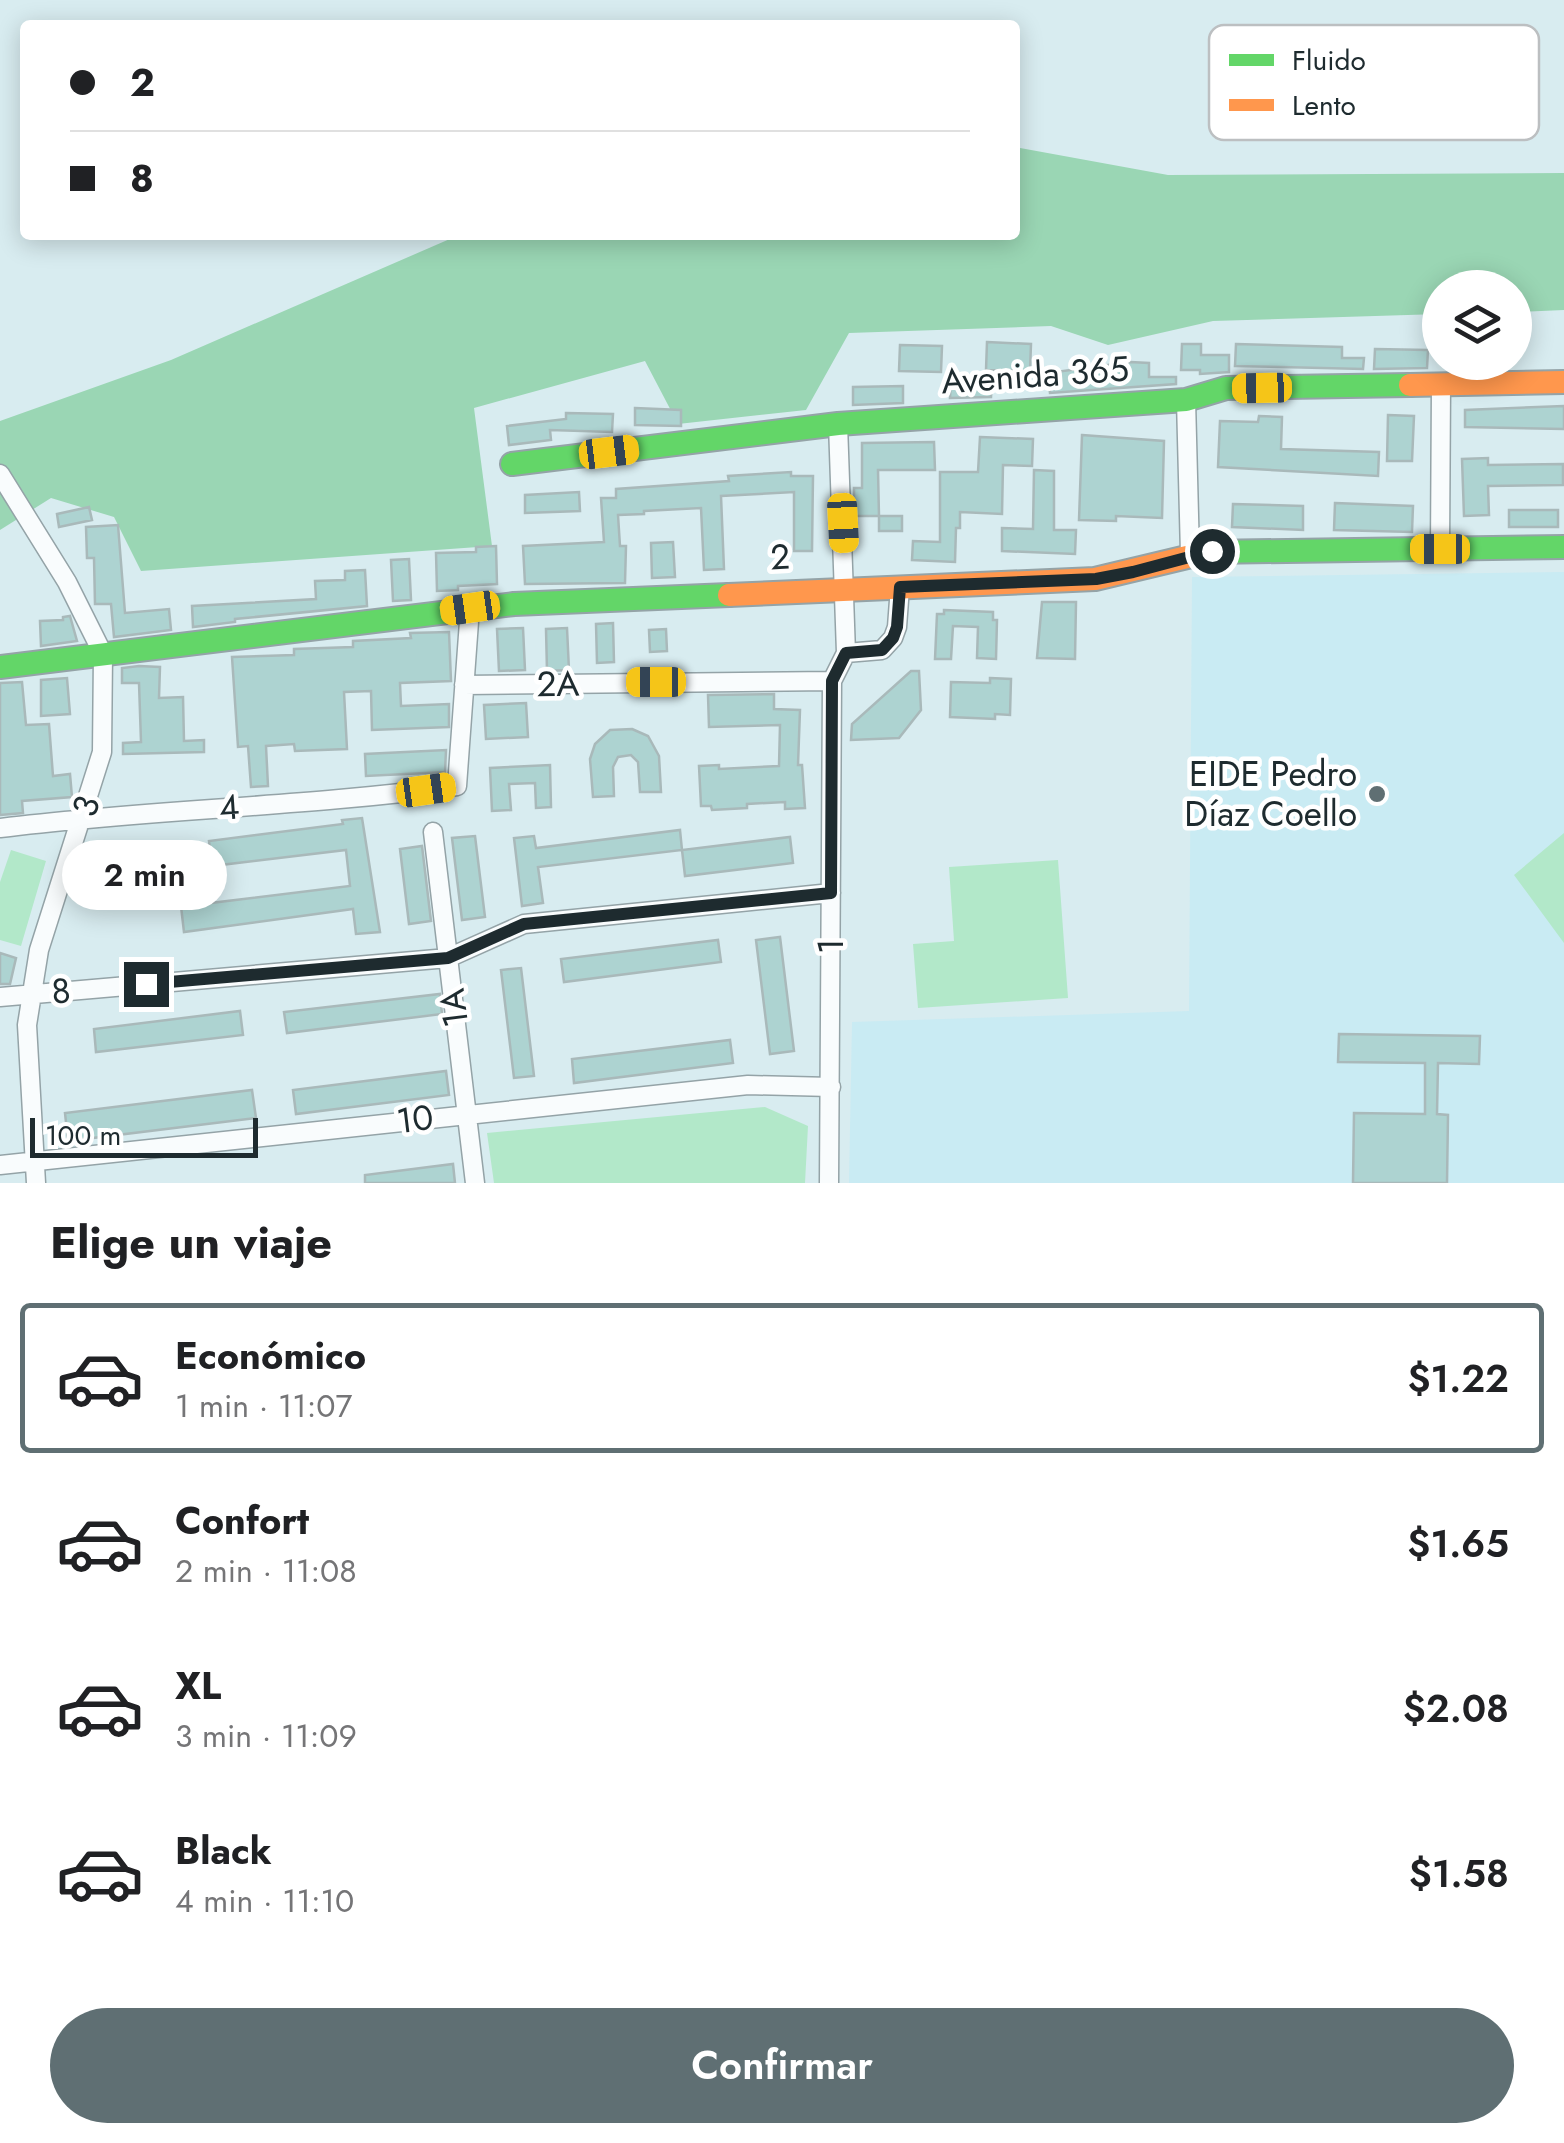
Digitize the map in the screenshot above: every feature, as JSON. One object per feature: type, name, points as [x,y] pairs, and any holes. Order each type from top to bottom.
[{"type":"street","name":"Avenida 365","points":[[512,464],[838,424],[1186,400],[1226,388],[1564,382]]},
{"type":"street","points":[[1440,549],[1441,385]]},
{"type":"street","points":[[1186,400],[1190,554]]},
{"type":"street","name":"1","points":[[828,1183],[832,1087],[832,681],[846,653],[838,424]]},
{"type":"street","name":"3","points":[[0,474],[67,582],[103,654],[102,752],[39,950],[28,1024],[36,1183]]},
{"type":"street","name":"2","points":[[0,666],[470,608],[1096,579],[1212,551],[1564,546]]},
{"type":"street","points":[[846,653],[882,650],[893,638],[900,587]]},
{"type":"street","points":[[464,685],[470,608]]},
{"type":"street","name":"2A","points":[[464,685],[832,681]]},
{"type":"street","name":"4","points":[[0,828],[81,818],[395,795],[457,786],[464,685]]},
{"type":"street","name":"1A","points":[[433,832],[475,1183]]},
{"type":"street","name":"8","points":[[0,997],[448,958],[524,924],[831,893]]},
{"type":"street","name":"10","points":[[0,1165],[748,1085],[832,1087]]},
{"type":"shaded area","name":"EIDE Pedro Díaz Coello","points":[[1564,572],[1564,1183],[849,1183],[852,1022],[1189,1011],[1192,577]]},
{"type":"green space","points":[[1020,148],[1168,175],[1564,173],[1564,310],[1532,311],[1532,270],[1422,270],[1422,315],[1213,321],[1108,345],[1051,326],[849,333],[806,410],[678,424],[645,361],[474,408],[492,546],[141,571],[114,517],[51,498],[0,530],[0,421],[171,360],[447,240],[1020,240]]},
{"type":"green space","points":[[1564,833],[1564,943],[1514,875]]},
{"type":"green space","points":[[11,850],[46,861],[21,946],[0,940],[0,882]]},
{"type":"green space","points":[[1058,860],[1068,998],[918,1008],[913,944],[954,941],[949,867]]},
{"type":"green space","points":[[765,1107],[808,1126],[805,1183],[494,1183],[487,1133]]},
{"type":"building","points":[[987,342],[1031,344],[1030,371],[986,370]]},
{"type":"building","points":[[1182,344],[1201,344],[1201,355],[1229,355],[1229,372],[1200,374],[1200,370],[1181,370]]},
{"type":"building","points":[[1236,344],[1342,347],[1342,358],[1364,358],[1363,369],[1235,366]]},
{"type":"building","points":[[900,345],[942,346],[941,372],[899,371]]},
{"type":"building","points":[[1375,349],[1422,350],[1422,368],[1374,369]]},
{"type":"building","points":[[1149,363],[1149,377],[1176,377],[1176,384],[1050,393],[1048,373]]},
{"type":"building","points":[[951,376],[992,377],[991,397],[950,398]]},
{"type":"building","points":[[903,386],[903,403],[853,405],[853,387]]},
{"type":"building","points":[[1564,406],[1564,429],[1465,427],[1465,410]]},
{"type":"building","points":[[635,408],[681,410],[681,426],[635,425]]},
{"type":"building","points":[[566,413],[613,414],[612,432],[550,430],[551,440],[509,445],[507,426],[566,419]]},
{"type":"building","points":[[1388,415],[1414,416],[1412,461],[1387,461]]},
{"type":"building","points":[[1259,416],[1282,417],[1281,449],[1379,452],[1378,476],[1218,467],[1220,421],[1258,422]]},
{"type":"building","points":[[1082,435],[1164,441],[1162,518],[1116,516],[1116,521],[1079,520]]},
{"type":"building","points":[[980,437],[1033,439],[1032,466],[1003,465],[1002,514],[960,512],[955,562],[912,560],[913,541],[940,542],[940,472],[978,472]]},
{"type":"building","points":[[934,442],[935,470],[878,470],[879,516],[854,516],[854,488],[862,488],[862,443]]},
{"type":"building","points":[[1488,458],[1488,465],[1563,464],[1563,485],[1488,486],[1489,515],[1464,516],[1462,459]]},
{"type":"building","points":[[1034,470],[1054,471],[1054,530],[1076,530],[1075,554],[1002,551],[1002,528],[1033,529]]},
{"type":"building","points":[[791,472],[791,476],[813,476],[812,551],[794,551],[794,492],[721,496],[724,569],[704,570],[701,508],[644,511],[618,515],[620,546],[626,546],[625,583],[525,584],[523,546],[604,542],[601,498],[616,498],[616,489]]},
{"type":"building","points":[[579,492],[580,511],[525,513],[525,495]]},
{"type":"building","points":[[1335,503],[1413,506],[1412,532],[1334,530]]},
{"type":"building","points":[[1233,504],[1303,506],[1303,530],[1232,527]]},
{"type":"building","points":[[89,507],[92,520],[59,527],[57,514]]},
{"type":"building","points":[[1509,510],[1558,510],[1558,527],[1509,527]]},
{"type":"building","points":[[879,516],[902,516],[902,531],[879,531]]},
{"type":"building","points":[[118,525],[125,613],[169,609],[171,630],[114,637],[111,604],[95,604],[94,558],[87,558],[86,527]]},
{"type":"building","points":[[673,542],[675,577],[652,578],[651,543]]},
{"type":"building","points":[[496,546],[497,584],[437,591],[436,553],[476,552],[476,547]]},
{"type":"building","points":[[409,559],[411,600],[393,601],[391,560]]},
{"type":"building","points":[[365,570],[367,606],[193,627],[192,606],[316,599],[315,581],[345,580],[345,571]]},
{"type":"building","points":[[1042,602],[1076,602],[1075,659],[1037,658]]},
{"type":"building","points":[[944,610],[993,612],[993,620],[997,620],[996,659],[977,658],[978,627],[953,626],[951,659],[935,659],[937,614],[944,614]]},
{"type":"building","points":[[70,616],[77,641],[41,646],[40,621]]},
{"type":"building","points":[[613,623],[614,662],[597,663],[596,624]]},
{"type":"building","points":[[523,628],[525,670],[499,671],[497,629]]},
{"type":"building","points":[[567,628],[569,670],[547,671],[546,629]]},
{"type":"building","points":[[666,629],[667,651],[650,652],[649,630]]},
{"type":"building","points":[[449,632],[451,681],[400,683],[401,706],[449,704],[449,727],[372,730],[371,691],[344,692],[347,749],[295,751],[294,744],[266,746],[268,786],[251,787],[248,746],[238,747],[232,657],[294,655],[294,649],[353,647],[353,641]]},
{"type":"building","points":[[160,667],[159,698],[183,697],[184,741],[204,740],[204,752],[123,754],[123,743],[141,742],[139,683],[122,683],[122,668]]},
{"type":"building","points":[[911,671],[919,671],[921,710],[899,738],[851,740],[852,724]]},
{"type":"building","points":[[67,678],[70,714],[41,716],[41,680]]},
{"type":"building","points":[[990,678],[1011,679],[1010,715],[995,714],[995,719],[950,717],[951,682],[990,683]]},
{"type":"building","points":[[22,682],[26,725],[49,724],[53,776],[70,774],[72,797],[22,801],[23,813],[0,815],[0,683]]},
{"type":"building","points":[[774,694],[774,709],[800,710],[798,765],[802,765],[805,808],[785,809],[785,802],[712,810],[711,806],[701,806],[699,766],[779,766],[780,725],[709,727],[708,695]]},
{"type":"building","points":[[526,703],[528,737],[486,739],[484,705]]},
{"type":"building","points":[[632,729],[648,736],[659,756],[661,792],[640,792],[638,762],[631,755],[618,757],[613,767],[614,796],[593,797],[590,759],[595,744],[610,730]]},
{"type":"building","points":[[446,750],[445,772],[366,776],[365,754]]},
{"type":"building","points":[[550,765],[551,807],[536,808],[535,783],[509,784],[511,810],[492,811],[490,768]]},
{"type":"building","points":[[362,818],[380,932],[356,934],[353,909],[184,932],[179,889],[200,887],[202,904],[350,886],[346,850],[212,866],[209,841],[343,824],[342,820]]},
{"type":"building","points":[[680,830],[682,850],[538,867],[543,903],[522,906],[514,838],[534,836],[536,848]]},
{"type":"building","points":[[475,836],[485,917],[462,920],[452,838]]},
{"type":"building","points":[[790,837],[793,863],[685,876],[682,850]]},
{"type":"building","points":[[119,844],[122,873],[109,875],[105,846]]},
{"type":"building","points":[[422,846],[431,921],[409,924],[400,849]]},
{"type":"building","points":[[780,937],[794,1051],[770,1054],[756,940]]},
{"type":"building","points":[[718,940],[721,962],[564,982],[561,959]]},
{"type":"building","points":[[0,953],[16,958],[10,984],[0,984]]},
{"type":"building","points":[[521,968],[534,1076],[514,1078],[501,970]]},
{"type":"building","points":[[440,994],[442,1014],[287,1033],[284,1012]]},
{"type":"building","points":[[240,1011],[243,1035],[96,1052],[94,1029]]},
{"type":"building","points":[[1339,1034],[1480,1036],[1479,1064],[1438,1063],[1437,1114],[1448,1115],[1447,1183],[1353,1183],[1354,1113],[1425,1114],[1425,1063],[1338,1062]]},
{"type":"building","points":[[730,1040],[733,1063],[574,1083],[572,1059]]},
{"type":"building","points":[[446,1071],[449,1095],[296,1114],[293,1090]]},
{"type":"building","points":[[252,1090],[256,1118],[68,1141],[65,1113]]},
{"type":"building","points":[[453,1164],[455,1183],[365,1183],[365,1175]]},
{"type":"traffic: fast","points":[[512,464],[838,424],[1186,400],[1226,388],[1410,385]]},
{"type":"traffic: fast","points":[[1208,552],[1564,547]]},
{"type":"traffic: fast","points":[[0,667],[514,604],[729,595]]},
{"type":"traffic: slow","points":[[1410,385],[1564,382]]},
{"type":"traffic: slow","points":[[729,595],[1095,579],[1208,552]]},
{"type":"place","name":"EIDE Pedro Díaz Coello","points":[[1377,794]]},
{"type":"route","points":[[146,984],[448,958],[524,924],[831,893],[832,681],[846,653],[882,650],[893,638],[900,587],[1096,579],[1212,551]]}]
